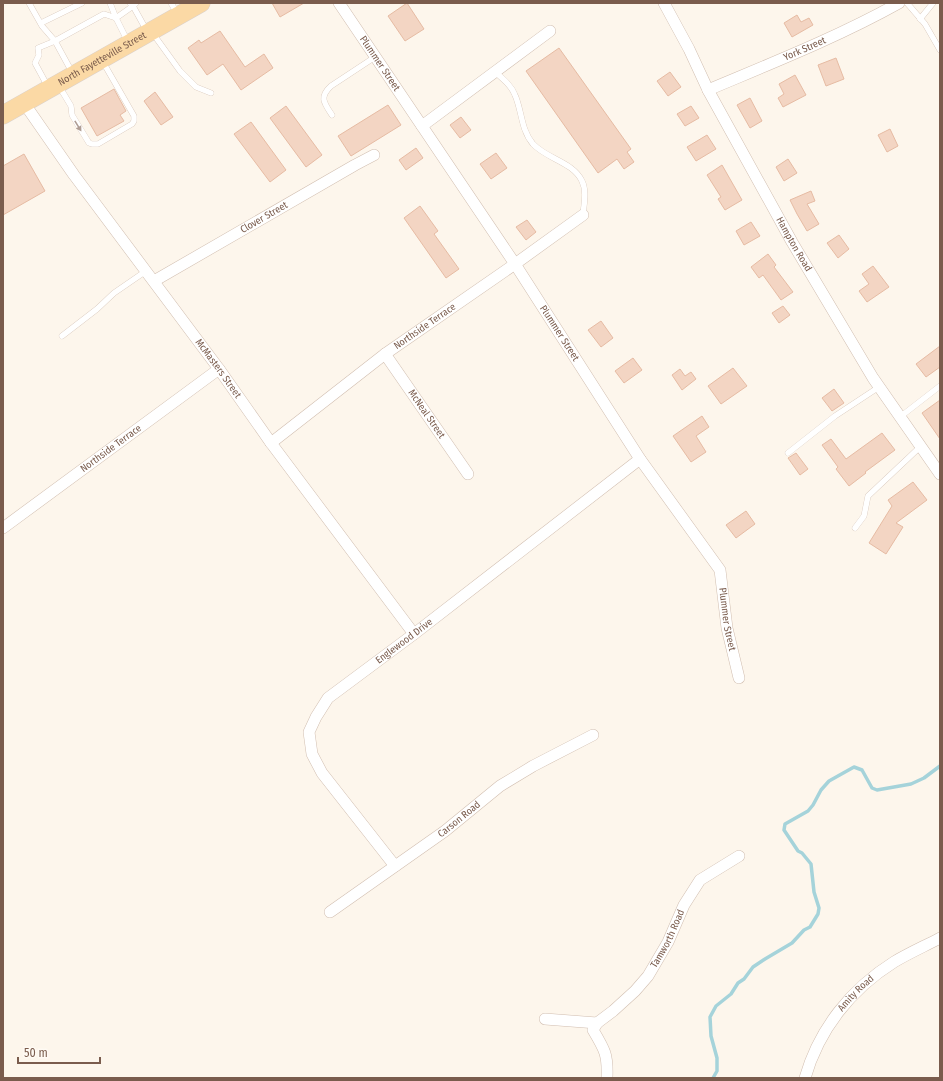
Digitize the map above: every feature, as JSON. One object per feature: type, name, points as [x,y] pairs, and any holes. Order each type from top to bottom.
[{"type":"main road","name":"North Fayetteville Street","points":[[3,115],[148,33],[175,10],[201,3]]},
{"type":"street","name":"Plummer Street","points":[[339,3],[515,264],[640,459],[720,570],[727,628],[739,678]]},
{"type":"street","name":"Hampton Road","points":[[664,3],[689,49],[708,90],[792,242],[879,387],[940,474]]},
{"type":"street","name":"York Street","points":[[708,90],[816,44],[899,3]]},
{"type":"street","points":[[422,126],[550,31]]},
{"type":"street","name":"McMasters Street","points":[[24,103],[79,181],[219,369],[271,443],[414,634]]},
{"type":"street","name":"Clover Street","points":[[154,281],[374,155]]},
{"type":"street","name":"Northside Terrace","points":[[271,443],[385,354],[583,215]]},
{"type":"street","name":"McNeal Street","points":[[385,354],[468,474]]},
{"type":"street","name":"Northside Terrace","points":[[3,528],[219,369]]},
{"type":"street","name":"Englewood Drive","points":[[395,866],[322,773],[312,754],[309,732],[316,716],[328,698],[414,634],[640,459]]},
{"type":"street","name":"Carson Road","points":[[330,912],[445,831],[500,786],[533,766],[593,735]]},
{"type":"street","name":"Tamworth Road","points":[[597,1023],[613,1011],[648,976],[668,942],[684,905],[700,880],[738,856]]},
{"type":"street","name":"Amity Road","points":[[805,1078],[820,1040],[829,1023],[841,1007],[878,973],[894,962],[940,938]]},
{"type":"street","points":[[545,1019],[597,1023],[593,1030],[606,1053],[608,1063],[607,1078]]},
{"type":"lane","points":[[30,3],[41,24],[55,41],[60,82],[71,106],[72,115],[89,143],[92,144],[98,144],[132,124],[134,121],[134,116],[102,59]]},
{"type":"lane","points":[[41,24],[82,3]]},
{"type":"lane","points":[[110,3],[129,44]]},
{"type":"lane","points":[[906,3],[928,29],[940,50]]},
{"type":"lane","points":[[920,19],[933,3]]},
{"type":"lane","points":[[116,18],[133,4],[148,33],[154,35],[180,70],[196,87],[211,93]]},
{"type":"lane","points":[[60,82],[35,63],[39,55],[38,48],[55,41],[104,14],[116,18]]},
{"type":"lane","points":[[332,115],[325,104],[325,92],[331,86],[375,57]]},
{"type":"lane","points":[[495,72],[509,84],[515,95],[527,134],[534,144],[543,152],[576,173],[583,182],[583,215]]},
{"type":"lane","points":[[62,336],[97,309],[114,293],[146,271]]},
{"type":"lane","points":[[900,417],[940,386]]},
{"type":"lane","points":[[788,453],[835,416],[879,387]]},
{"type":"lane","points":[[854,528],[864,516],[868,496],[920,446]]},
{"type":"building","points":[[272,3],[304,3],[280,17]]},
{"type":"building","points":[[407,3],[424,29],[405,41],[388,16]]},
{"type":"building","points":[[797,15],[801,22],[809,18],[813,25],[792,37],[784,23]]},
{"type":"building","points":[[220,31],[245,67],[264,54],[273,68],[241,90],[223,64],[207,75],[188,48],[199,40],[201,43]]},
{"type":"building","points":[[559,48],[631,149],[627,152],[634,162],[624,169],[617,159],[598,173],[526,71]]},
{"type":"building","points":[[836,58],[844,79],[826,86],[818,65]]},
{"type":"building","points":[[670,72],[681,87],[668,96],[657,81]]},
{"type":"building","points":[[795,75],[806,95],[783,107],[778,98],[784,94],[779,84]]},
{"type":"building","points":[[114,89],[126,111],[120,115],[124,121],[97,136],[81,108]]},
{"type":"building","points":[[155,92],[173,117],[161,125],[144,101]]},
{"type":"building","points":[[750,98],[762,121],[750,128],[737,105]]},
{"type":"building","points":[[388,105],[401,125],[351,156],[338,136]]},
{"type":"building","points":[[286,106],[322,155],[306,167],[270,118]]},
{"type":"building","points":[[691,106],[699,118],[685,126],[677,114]]},
{"type":"building","points":[[461,117],[471,130],[460,138],[450,125]]},
{"type":"building","points":[[251,122],[286,170],[270,182],[234,134]]},
{"type":"building","points":[[890,129],[898,146],[887,152],[878,135]]},
{"type":"building","points":[[707,135],[716,149],[696,161],[687,147]]},
{"type":"building","points":[[416,148],[423,158],[406,170],[399,160]]},
{"type":"building","points":[[496,153],[507,168],[491,179],[480,164]]},
{"type":"building","points":[[24,154],[45,191],[3,215],[3,166]]},
{"type":"building","points":[[788,159],[797,173],[784,181],[776,167]]},
{"type":"building","points":[[722,165],[742,200],[725,210],[718,199],[721,197],[707,175]]},
{"type":"building","points":[[811,191],[815,201],[807,204],[819,224],[807,231],[790,200]]},
{"type":"building","points":[[420,206],[438,231],[434,234],[459,269],[446,278],[404,218]]},
{"type":"building","points":[[527,220],[536,232],[526,240],[516,227]]},
{"type":"building","points":[[751,222],[760,236],[744,245],[736,231]]},
{"type":"building","points":[[839,235],[849,249],[838,258],[827,243]]},
{"type":"building","points":[[768,254],[776,265],[774,267],[793,292],[781,300],[763,275],[759,278],[751,267]]},
{"type":"building","points":[[873,266],[889,287],[867,302],[859,291],[869,284],[862,274]]},
{"type":"building","points":[[783,306],[790,315],[779,323],[772,313]]},
{"type":"building","points":[[601,321],[613,338],[601,347],[588,330]]},
{"type":"building","points":[[940,346],[940,367],[926,377],[916,364]]},
{"type":"building","points":[[633,358],[642,370],[624,383],[615,371]]},
{"type":"building","points":[[733,368],[747,386],[721,404],[708,386]]},
{"type":"building","points":[[680,369],[685,376],[691,372],[696,379],[682,390],[672,375]]},
{"type":"building","points":[[834,389],[844,403],[832,411],[822,398]]},
{"type":"building","points":[[940,400],[940,439],[922,413]]},
{"type":"building","points":[[702,416],[709,427],[696,436],[706,452],[691,462],[673,436]]},
{"type":"building","points":[[882,433],[895,450],[849,486],[836,469],[838,467],[822,445],[831,439],[846,459]]},
{"type":"building","points":[[796,453],[808,469],[800,475],[788,458]]},
{"type":"building","points":[[913,482],[927,500],[896,523],[903,527],[886,554],[869,543],[892,506],[888,500]]},
{"type":"building","points":[[746,511],[755,524],[736,538],[726,525]]},
{"type":"waterway","points":[[713,1078],[717,1071],[717,1058],[711,1036],[710,1017],[716,1006],[731,994],[738,983],[744,979],[753,967],[792,943],[804,930],[810,927],[818,914],[819,908],[814,892],[811,864],[802,853],[798,851],[784,830],[785,824],[808,811],[821,790],[829,781],[854,767],[862,770],[872,788],[877,790],[911,784],[924,778],[940,766]]}]
